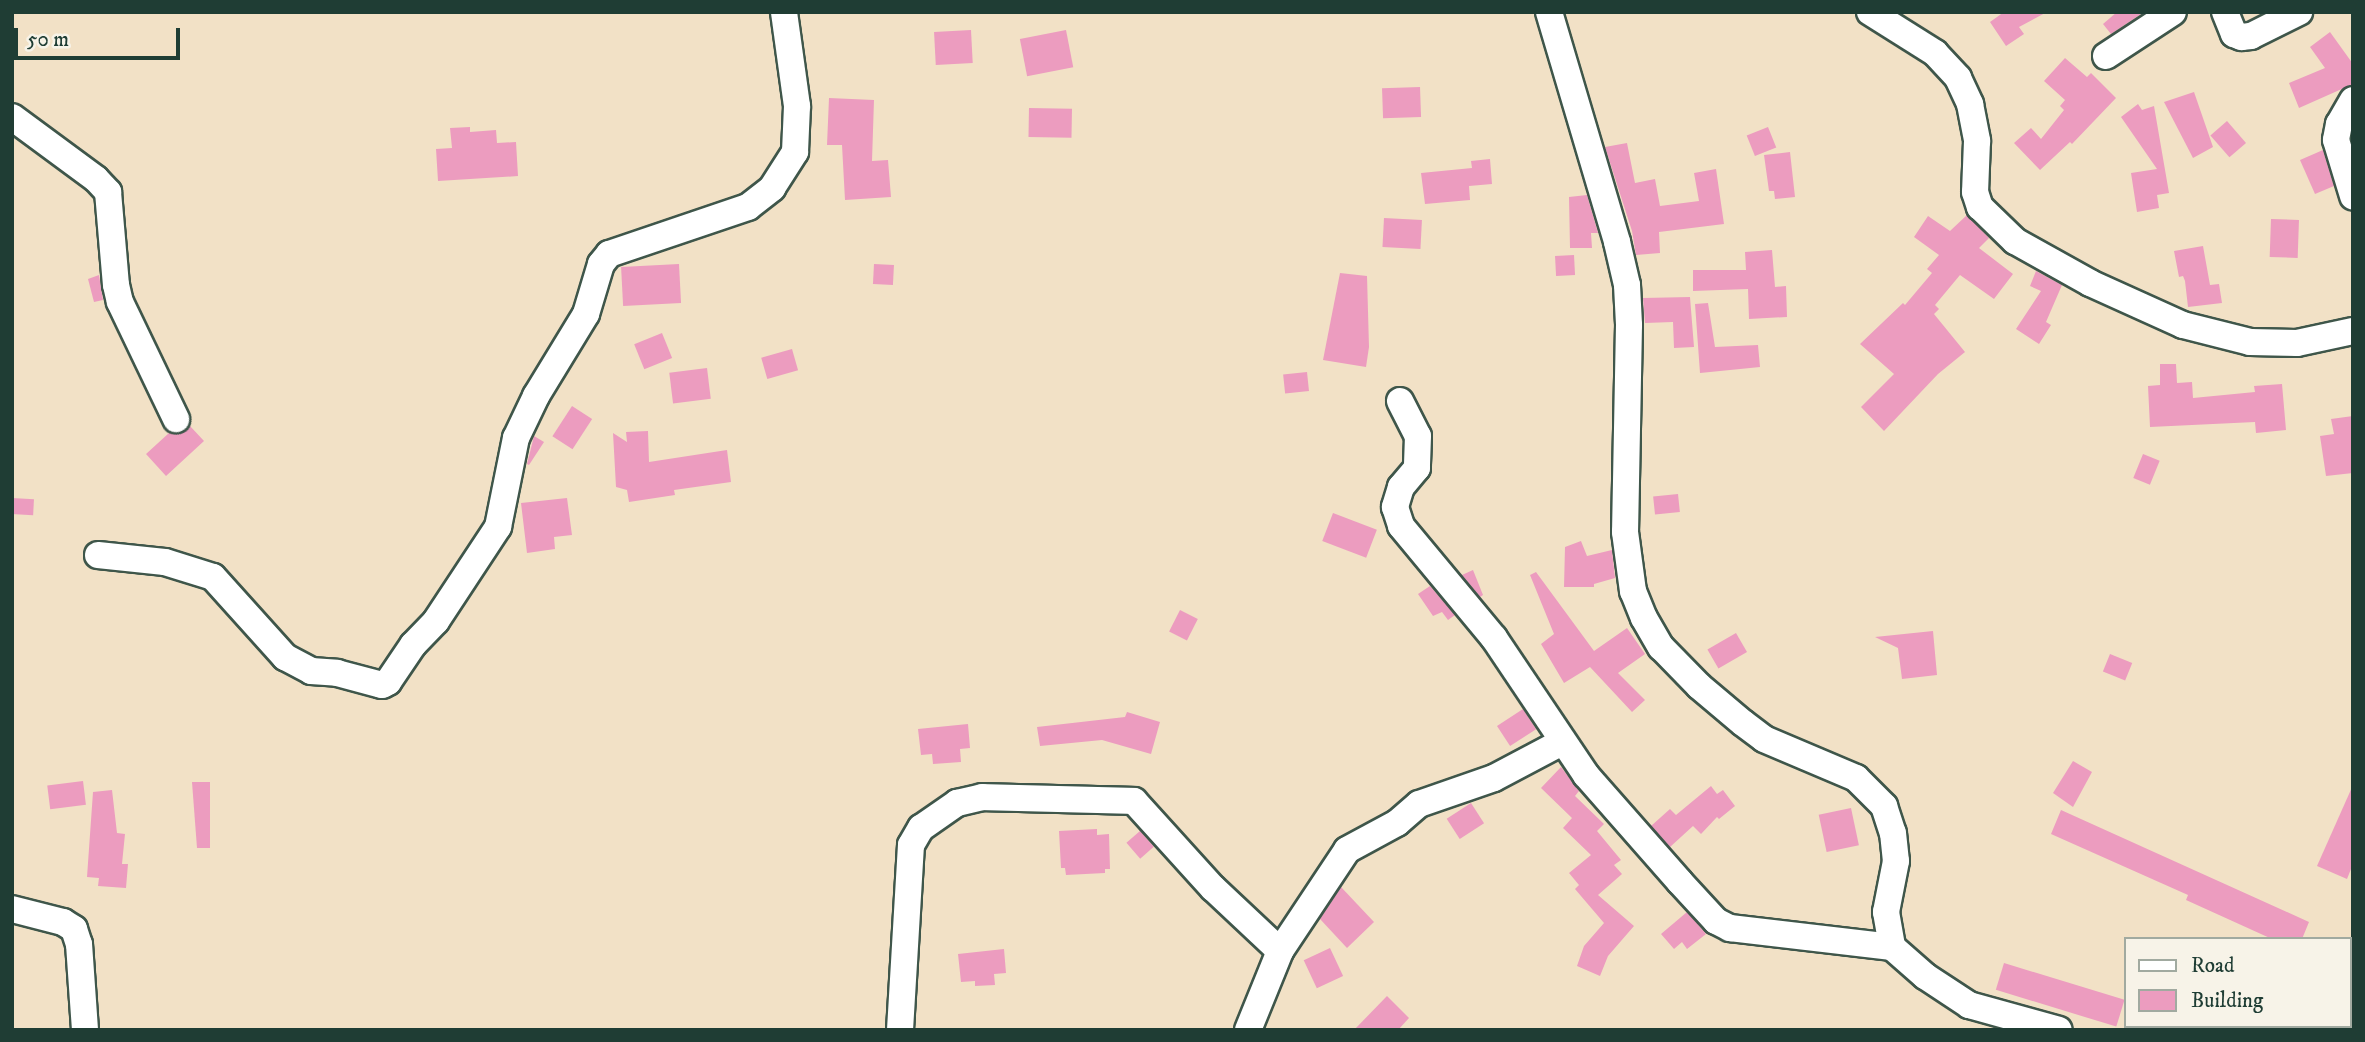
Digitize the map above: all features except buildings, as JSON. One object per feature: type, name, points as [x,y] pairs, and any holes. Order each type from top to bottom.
[{"type":"street","points":[[99,555],[165,562],[214,577],[285,657],[311,671],[337,673],[382,685],[388,682],[413,645],[436,621],[498,527],[516,438],[536,397],[586,314],[601,264],[609,254],[748,207],[772,188],[795,152],[797,106],[784,12]]},
{"type":"street","points":[[1549,12],[1617,242],[1626,285],[1629,325],[1625,533],[1633,591],[1644,618],[1661,647],[1699,686],[1764,738],[1856,778],[1884,806],[1892,833],[1896,862],[1886,912],[1892,947]]},
{"type":"street","points":[[1870,12],[1935,53],[1958,78],[1970,104],[1977,141],[1975,192],[1980,207],[2015,241],[2090,283],[2183,325],[2250,342],[2297,343],[2353,331]]},
{"type":"street","points":[[2106,56],[2173,12]]},
{"type":"street","points":[[2225,12],[2234,34],[2241,37],[2251,36],[2299,12]]},
{"type":"street","points":[[2353,100],[2339,124],[2336,140],[2353,196]]},
{"type":"street","points":[[12,117],[96,179],[108,192],[116,285],[120,302],[176,419]]},
{"type":"street","points":[[1400,401],[1418,436],[1417,468],[1401,487],[1395,507],[1401,526],[1494,638],[1586,775],[1716,921],[1737,930],[1892,947],[1925,976],[1969,1005],[2059,1030]]},
{"type":"street","points":[[1248,1030],[1280,951],[1347,850],[1398,823],[1419,804],[1494,778],[1562,742]]},
{"type":"street","points":[[900,1030],[911,845],[921,828],[957,803],[982,797],[1134,801],[1213,888],[1280,951]]},
{"type":"street","points":[[12,909],[63,922],[74,929],[79,944],[85,1030]]}]
